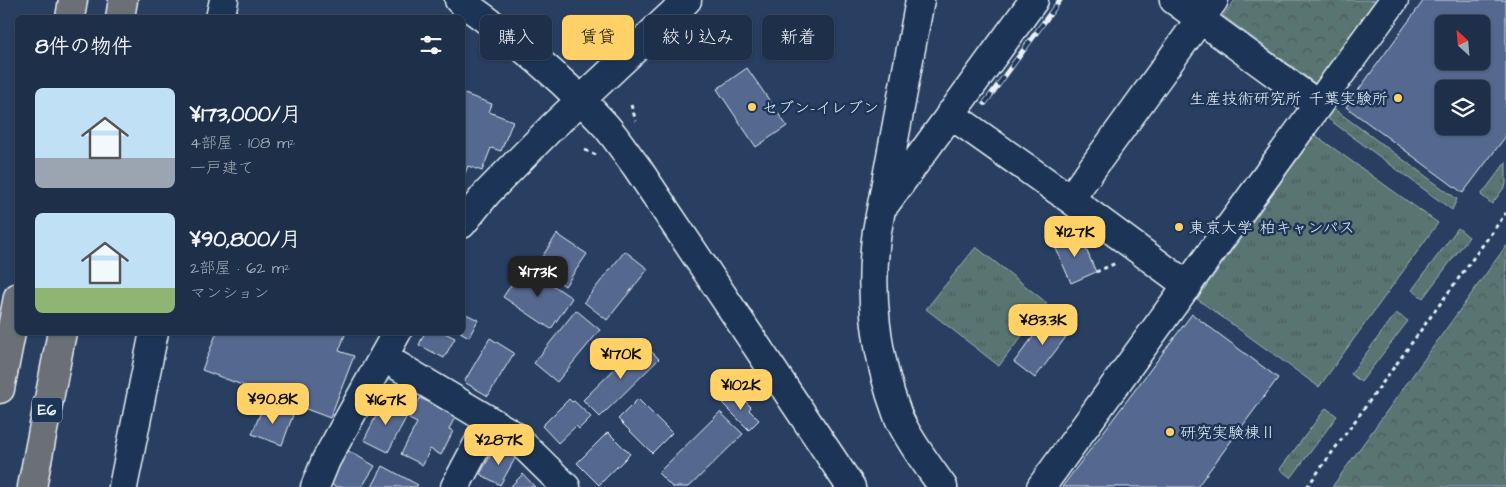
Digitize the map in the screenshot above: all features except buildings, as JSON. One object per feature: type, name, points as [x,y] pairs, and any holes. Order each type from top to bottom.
[{"type":"highway","points":[[70,15],[73,0]]},
{"type":"highway","points":[[120,15],[123,0]]},
{"type":"highway","points":[[0,389],[15,312]]},
{"type":"highway","name":"E6","points":[[32,487],[61,335]]},
{"type":"street","points":[[221,15],[224,0]]},
{"type":"street","points":[[459,0],[552,72],[607,128],[636,166],[851,487]]},
{"type":"street","points":[[465,220],[487,193],[580,99],[687,0]]},
{"type":"street","points":[[920,0],[880,210],[873,253],[872,286],[884,368],[899,417],[943,487]]},
{"type":"street","points":[[880,210],[1034,0]]},
{"type":"street","points":[[1174,0],[1207,9],[1317,104]]},
{"type":"street","points":[[1041,487],[1394,0]]},
{"type":"street","points":[[1070,199],[1207,9]]},
{"type":"street","points":[[950,114],[1188,286]]},
{"type":"street","points":[[123,487],[153,335]]},
{"type":"street","points":[[315,487],[326,460],[395,335]]},
{"type":"street","points":[[383,356],[512,434],[566,487]]},
{"type":"street","points":[[454,487],[490,421]]},
{"type":"path","points":[[1307,487],[1506,213]]},
{"type":"green space","points":[[1235,0],[1377,0],[1316,84],[1223,16]]},
{"type":"green space","points":[[1334,109],[1457,199],[1452,210],[1327,118]]},
{"type":"green space","points":[[1315,135],[1438,223],[1319,387],[1197,299]]},
{"type":"green space","points":[[1506,162],[1506,185],[1492,204],[1481,195]]},
{"type":"green space","points":[[1458,228],[1469,237],[1423,298],[1412,290]]},
{"type":"green space","points":[[1506,246],[1506,487],[1332,487]]},
{"type":"green space","points":[[976,247],[1047,303],[999,366],[926,309]]},
{"type":"green space","points":[[1396,313],[1408,321],[1361,382],[1351,374]]},
{"type":"green space","points":[[1326,408],[1337,416],[1291,478],[1280,469]]},
{"type":"railway","points":[[985,103],[1060,0]]},
{"type":"place","name":"生産技術研究所 千葉実験所","points":[[1398,98]]},
{"type":"place","name":"セブン-イレブン","points":[[752,107]]},
{"type":"place","name":"東京大学 柏キャンパス","points":[[1179,227]]},
{"type":"place","name":"研究実験棟Ⅱ","points":[[1170,432]]}]
